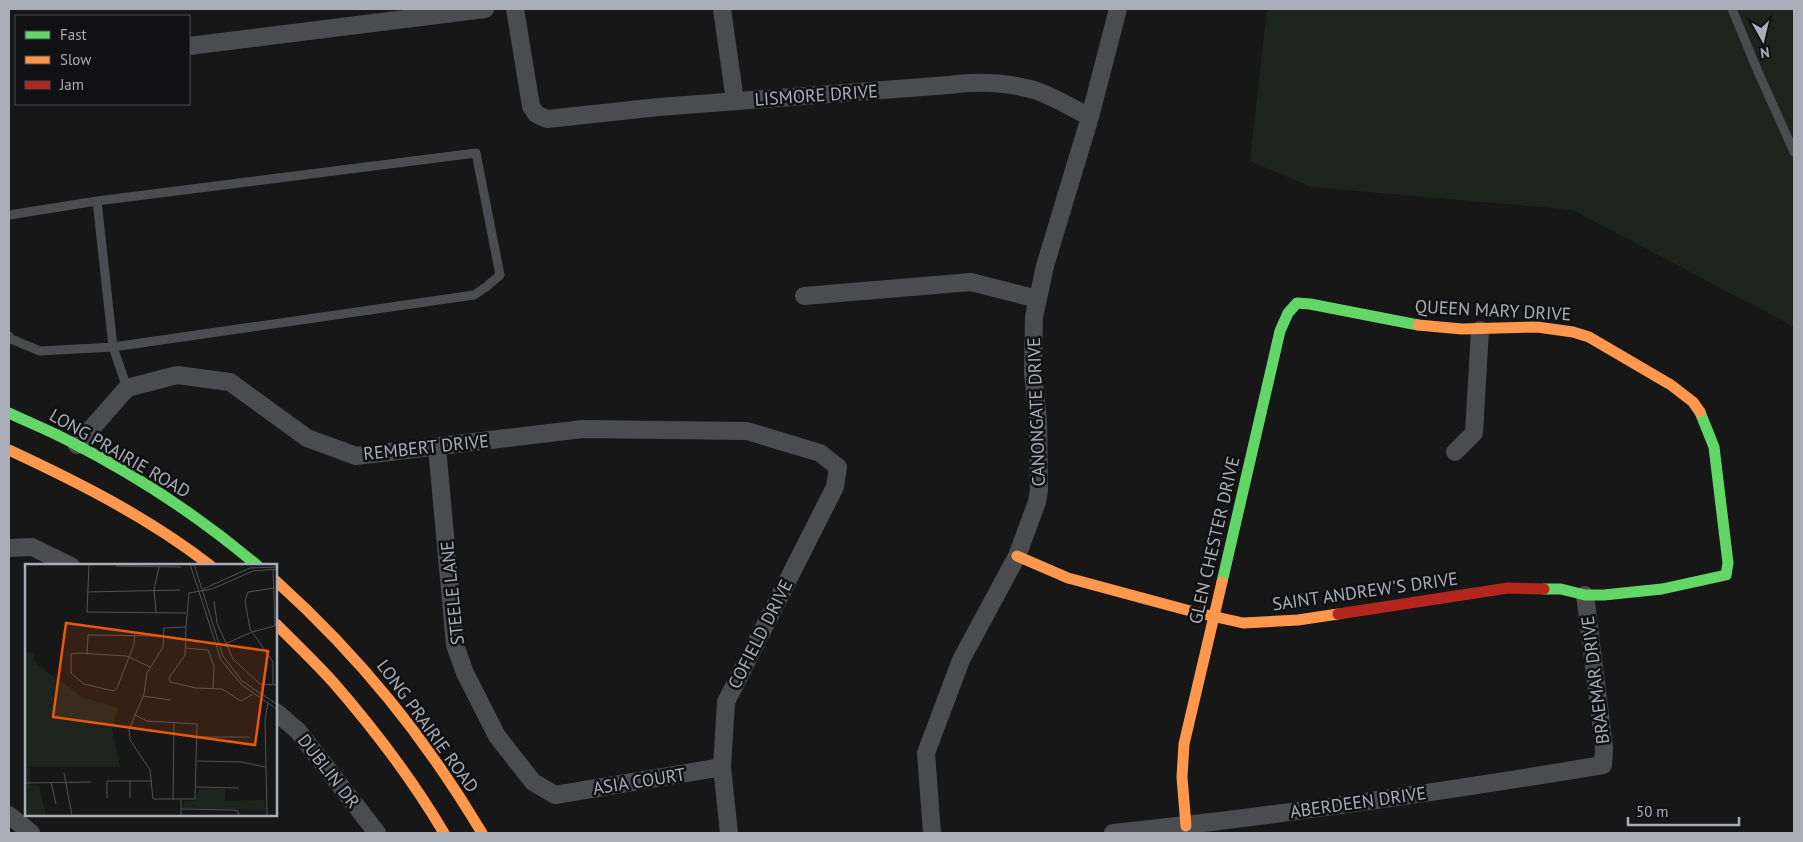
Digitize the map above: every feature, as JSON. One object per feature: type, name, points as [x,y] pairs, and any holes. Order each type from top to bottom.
[{"type":"street","points":[[190,46],[485,9]]},
{"type":"street","name":"LISMORE DRIVE","points":[[515,9],[531,106],[536,114],[547,119],[659,107],[972,82],[1016,85],[1036,91],[1090,117]]},
{"type":"street","points":[[722,9],[735,101]]},
{"type":"street","name":"CANONGATE DRIVE","points":[[932,833],[926,753],[961,660],[1017,556],[1037,502],[1039,490],[1038,421],[1033,373],[1034,317],[1045,266],[1090,117],[1118,9]]},
{"type":"street","points":[[804,296],[971,282],[1038,299]]},
{"type":"street","name":"GLEN CHESTER DRIVE","points":[[1186,826],[1182,777],[1184,744],[1280,331],[1288,313],[1297,304],[1334,308]]},
{"type":"street","name":"QUEEN MARY DRIVE","points":[[1334,308],[1395,322],[1447,328],[1480,330],[1531,328],[1575,331],[1589,337],[1672,385],[1693,402],[1700,411],[1714,447],[1728,563],[1726,575]]},
{"type":"street","points":[[1455,452],[1474,434],[1480,330]]},
{"type":"street","name":"REMBERT DRIVE","points":[[127,388],[176,375],[230,382],[307,438],[356,456],[583,429],[747,431],[820,453]]},
{"type":"street","points":[[77,445],[127,388]]},
{"type":"street","name":"LONG PRAIRIE ROAD","points":[[9,413],[77,445],[138,480],[191,514],[255,564]]},
{"type":"street","name":"STEELE LANE","points":[[437,447],[455,645],[465,673],[497,736],[533,782],[555,795]]},
{"type":"street","points":[[9,450],[60,473],[133,513],[193,551],[209,564]]},
{"type":"street","name":"COFIELD DRIVE","points":[[729,833],[722,767],[726,702],[835,487],[838,467],[820,453]]},
{"type":"street","points":[[9,548],[32,546],[67,564]]},
{"type":"street","name":"SAINT ANDREW'S DRIVE","points":[[1017,556],[1068,578],[1243,623],[1298,620],[1508,588],[1561,588],[1585,595],[1604,595],[1662,589],[1726,575]]},
{"type":"street","name":"LONG PRAIRIE ROAD","points":[[278,583],[333,634],[395,704],[439,765],[482,833]]},
{"type":"street","name":"BRAEMAR DRIVE","points":[[1585,595],[1604,747],[1603,765]]},
{"type":"street","points":[[278,626],[332,681],[386,748],[420,793],[444,833]]},
{"type":"street","name":"DUBLIN DR","points":[[278,714],[298,730],[377,833]]},
{"type":"street","name":"ABERDEEN DRIVE","points":[[1113,833],[1186,826],[1481,785],[1603,765]]},
{"type":"street","name":"ASIA COURT","points":[[555,795],[722,767]]},
{"type":"street","points":[[9,815],[31,833]]},
{"type":"lane","points":[[1732,9],[1794,152]]},
{"type":"lane","points":[[9,215],[97,200],[476,153],[500,275],[486,288],[474,295],[113,347],[40,351],[11,339],[9,336]]},
{"type":"lane","points":[[97,200],[113,347],[127,388]]},
{"type":"shaded area","points":[[1267,9],[1794,9],[1794,327],[1573,210],[1311,187],[1250,161]]},
{"type":"traffic: fast","points":[[1222,582],[1280,331],[1288,313],[1297,303],[1310,304],[1418,325]]},
{"type":"traffic: fast","points":[[1544,589],[1561,589],[1585,595],[1604,595],[1662,589],[1726,575],[1728,563],[1714,447],[1700,412]]},
{"type":"traffic: fast","points":[[9,413],[96,455],[145,484],[214,531],[256,564]]},
{"type":"traffic: slow","points":[[1418,325],[1462,329],[1537,327],[1573,332],[1589,337],[1671,385],[1693,402],[1700,412]]},
{"type":"traffic: slow","points":[[9,450],[113,502],[163,532],[208,564]]},
{"type":"traffic: slow","points":[[1017,556],[1068,578],[1194,612],[1243,623],[1298,620],[1338,614]]},
{"type":"traffic: slow","points":[[1186,826],[1182,777],[1184,744],[1222,582]]},
{"type":"traffic: slow","points":[[278,583],[335,639],[389,699],[437,763],[482,833]]},
{"type":"traffic: slow","points":[[278,626],[326,675],[363,718],[406,774],[444,833]]},
{"type":"traffic: jam","points":[[1338,614],[1508,588],[1544,589]]}]
